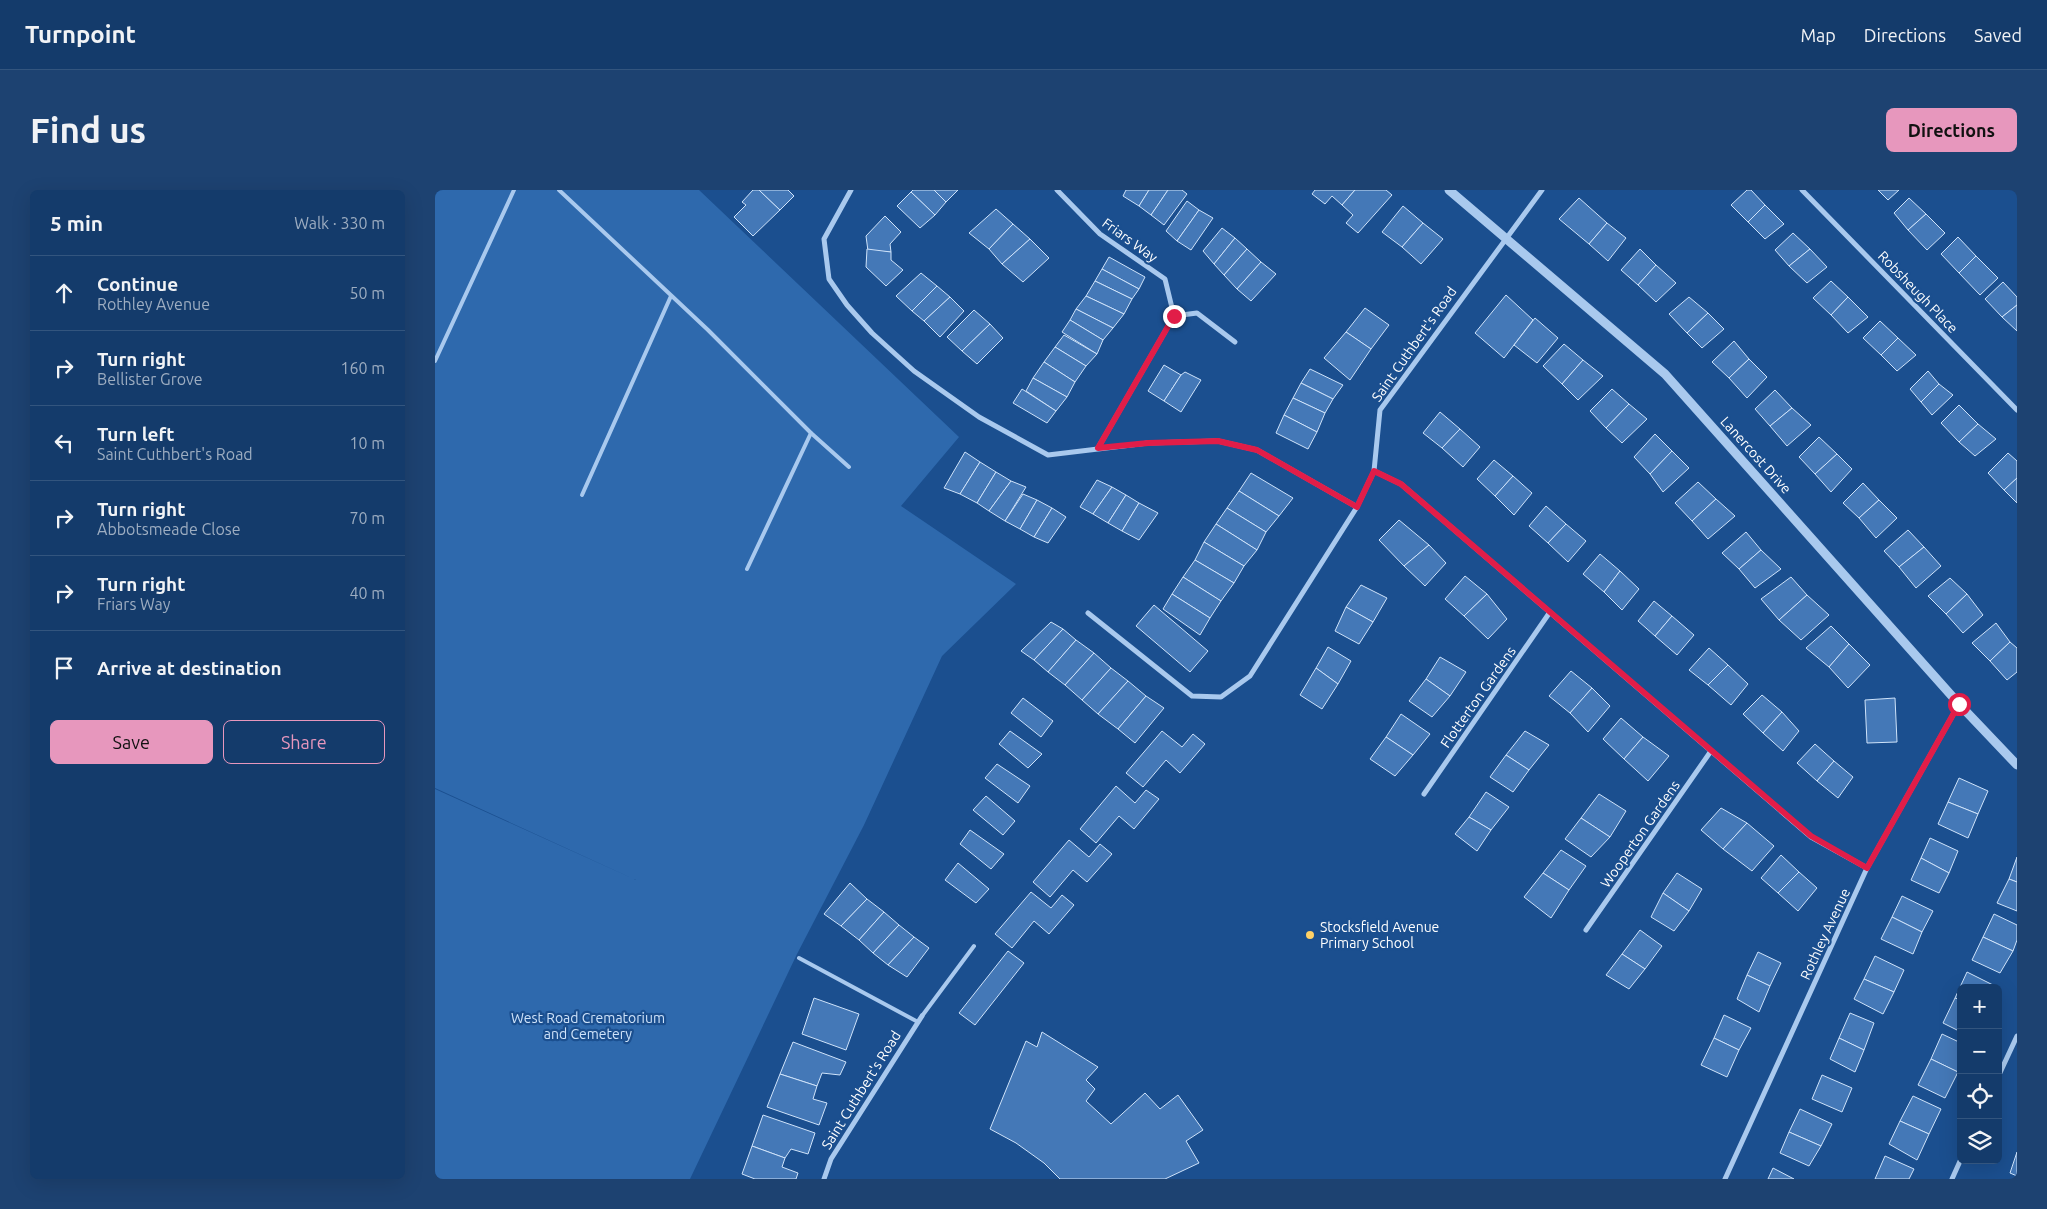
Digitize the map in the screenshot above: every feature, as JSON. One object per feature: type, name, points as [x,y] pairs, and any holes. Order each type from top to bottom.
[{"type":"street","points":[[851,190],[824,239],[829,279],[847,305],[879,339],[914,371],[979,417],[1048,455],[1148,443],[1218,441],[1257,450],[1357,507]]},
{"type":"street","name":"Friars Way","points":[[1057,190],[1100,234],[1165,279],[1174,316]]},
{"type":"street","name":"Lanercost Drive","points":[[1449,190],[1665,374],[1959,704],[2017,765]]},
{"type":"street","name":"Saint Cuthbert's Road","points":[[1088,613],[1192,696],[1221,697],[1250,676],[1357,507],[1374,471],[1380,410],[1542,190]]},
{"type":"street","name":"Robsheugh Place","points":[[1802,190],[2017,410]]},
{"type":"street","points":[[1098,448],[1174,316],[1197,313],[1235,342]]},
{"type":"street","points":[[1374,471],[1401,484],[1811,836],[1867,868]]},
{"type":"street","name":"Flotterton Gardens","points":[[1424,794],[1550,612]]},
{"type":"street","name":"Rothley Avenue","points":[[1725,1179],[1867,868],[1959,704]]},
{"type":"street","name":"Wooperton Gardens","points":[[1586,930],[1711,751]]},
{"type":"street","name":"Saint Cuthbert's Road","points":[[824,1179],[831,1159],[922,1016]]},
{"type":"street","points":[[1999,1074],[2017,1036]]},
{"type":"street","points":[[1952,1179],[1959,1164]]},
{"type":"lane","points":[[435,361],[514,190]]},
{"type":"lane","points":[[559,190],[849,467]]},
{"type":"lane","points":[[582,495],[671,296]]},
{"type":"lane","points":[[747,569],[811,432]]},
{"type":"lane","points":[[922,1016],[974,946]]},
{"type":"lane","points":[[799,958],[918,1022]]},
{"type":"green space","name":"West Road Crematorium and Cemetery","points":[[435,190],[699,190],[959,437],[901,506],[1016,584],[942,656],[864,825],[797,954],[690,1179],[435,1179],[435,789],[636,880],[435,788]]},
{"type":"building","points":[[753,190],[759,190],[780,210],[753,236],[734,217],[746,205],[742,202]]},
{"type":"building","points":[[759,190],[788,190],[794,196],[780,210]]},
{"type":"building","points":[[913,190],[934,190],[946,202],[935,215],[911,192]]},
{"type":"building","points":[[934,190],[958,190],[946,202]]},
{"type":"building","points":[[1126,190],[1149,190],[1139,206],[1123,196]]},
{"type":"building","points":[[1149,190],[1168,190],[1151,215],[1139,206]]},
{"type":"building","points":[[1168,190],[1182,190],[1187,194],[1164,225],[1151,215]]},
{"type":"building","points":[[1315,190],[1355,190],[1342,205],[1332,196],[1325,204],[1312,194]]},
{"type":"building","points":[[1355,190],[1386,190],[1392,195],[1358,233],[1346,223],[1353,215],[1342,205]]},
{"type":"building","points":[[1747,190],[1751,190],[1765,205],[1748,222],[1731,205]]},
{"type":"building","points":[[1878,190],[1899,190],[1888,200]]},
{"type":"building","points":[[911,192],[935,215],[920,228],[897,206]]},
{"type":"building","points":[[1579,198],[1607,223],[1589,244],[1559,219]]},
{"type":"building","points":[[1909,198],[1926,214],[1908,230],[1894,213]]},
{"type":"building","points":[[1187,201],[1199,210],[1177,241],[1166,231]]},
{"type":"building","points":[[1765,205],[1784,224],[1765,239],[1748,222]]},
{"type":"building","points":[[1403,206],[1423,223],[1402,247],[1382,232]]},
{"type":"building","points":[[996,209],[1013,224],[989,249],[969,233]]},
{"type":"building","points":[[1199,210],[1213,218],[1191,250],[1177,241]]},
{"type":"building","points":[[1926,214],[1945,233],[1927,250],[1908,230]]},
{"type":"building","points":[[885,216],[901,232],[890,244],[891,252],[868,251],[866,236]]},
{"type":"building","points":[[1423,223],[1443,239],[1421,264],[1402,247]]},
{"type":"building","points":[[1607,223],[1626,238],[1608,261],[1589,244]]},
{"type":"building","points":[[1013,224],[1030,239],[1002,264],[989,249]]},
{"type":"building","points":[[1222,228],[1235,238],[1214,264],[1203,251]]},
{"type":"building","points":[[1793,233],[1810,249],[1789,266],[1775,250]]},
{"type":"building","points":[[1958,237],[1976,256],[1959,273],[1941,254]]},
{"type":"building","points":[[1235,238],[1247,249],[1224,275],[1214,264]]},
{"type":"building","points":[[1030,239],[1049,258],[1023,282],[1002,264]]},
{"type":"building","points":[[867,249],[891,252],[891,260],[903,270],[886,286],[866,267]]},
{"type":"building","points":[[1247,249],[1261,262],[1237,289],[1224,275]]},
{"type":"building","points":[[1640,249],[1656,265],[1638,285],[1621,270]]},
{"type":"building","points":[[1810,249],[1827,267],[1807,283],[1789,266]]},
{"type":"building","points":[[1976,256],[1998,278],[1980,295],[1959,273]]},
{"type":"building","points":[[1109,257],[1145,277],[1139,289],[1102,269]]},
{"type":"building","points":[[1261,262],[1276,274],[1251,301],[1237,289]]},
{"type":"building","points":[[1656,265],[1676,283],[1656,302],[1638,285]]},
{"type":"building","points":[[1102,269],[1139,289],[1132,299],[1095,281]]},
{"type":"building","points":[[921,273],[937,286],[912,311],[896,296]]},
{"type":"building","points":[[1095,281],[1132,299],[1124,314],[1086,296]]},
{"type":"building","points":[[1831,281],[1848,297],[1831,315],[1813,298]]},
{"type":"building","points":[[2003,282],[2017,297],[2017,305],[2002,317],[1985,299]]},
{"type":"building","points":[[937,286],[950,297],[924,321],[912,311]]},
{"type":"building","points":[[1506,295],[1533,320],[1504,358],[1475,333]]},
{"type":"building","points":[[1086,296],[1124,314],[1113,328],[1076,309]]},
{"type":"building","points":[[950,297],[964,311],[940,337],[924,321]]},
{"type":"building","points":[[1689,297],[1708,313],[1687,333],[1669,314]]},
{"type":"building","points":[[1848,297],[1868,317],[1848,333],[1831,315]]},
{"type":"building","points":[[2017,305],[2017,331],[2002,317]]},
{"type":"building","points":[[1365,308],[1389,325],[1371,349],[1346,332]]},
{"type":"building","points":[[1076,309],[1113,328],[1103,340],[1070,320]]},
{"type":"building","points":[[974,310],[990,324],[962,351],[947,337]]},
{"type":"building","points":[[1708,313],[1724,329],[1702,348],[1687,333]]},
{"type":"building","points":[[1535,318],[1558,338],[1537,363],[1514,345]]},
{"type":"building","points":[[1070,320],[1103,340],[1097,354],[1062,332]]},
{"type":"building","points":[[1880,321],[1898,338],[1881,355],[1863,338]]},
{"type":"building","points":[[990,324],[1003,338],[977,364],[962,351]]},
{"type":"building","points":[[1346,332],[1371,349],[1350,380],[1324,358]]},
{"type":"building","points":[[1064,335],[1097,354],[1086,366],[1055,347]]},
{"type":"building","points":[[1898,338],[1916,355],[1897,371],[1881,355]]},
{"type":"building","points":[[1734,341],[1749,359],[1729,378],[1712,362]]},
{"type":"building","points":[[1564,344],[1583,360],[1562,384],[1543,366]]},
{"type":"building","points":[[1055,347],[1086,366],[1075,382],[1044,362]]},
{"type":"building","points":[[1749,359],[1767,377],[1747,398],[1729,378]]},
{"type":"building","points":[[1583,360],[1603,376],[1578,400],[1562,384]]},
{"type":"building","points":[[1044,362],[1075,382],[1067,397],[1033,378]]},
{"type":"building","points":[[1164,365],[1181,375],[1164,401],[1148,391]]},
{"type":"building","points":[[1310,369],[1343,385],[1333,399],[1301,383]]},
{"type":"building","points":[[1928,371],[1939,384],[1921,402],[1910,389]]},
{"type":"building","points":[[1185,372],[1201,380],[1181,412],[1164,401]]},
{"type":"building","points":[[1033,378],[1067,397],[1056,411],[1026,391]]},
{"type":"building","points":[[1301,383],[1333,399],[1325,413],[1293,398]]},
{"type":"building","points":[[1939,384],[1953,395],[1932,415],[1921,402]]},
{"type":"building","points":[[1022,389],[1056,411],[1047,423],[1013,403]]},
{"type":"building","points":[[1612,389],[1629,404],[1606,428],[1590,411]]},
{"type":"building","points":[[1775,390],[1792,408],[1770,426],[1755,409]]},
{"type":"building","points":[[1293,398],[1325,413],[1317,432],[1284,415]]},
{"type":"building","points":[[1629,404],[1647,419],[1622,443],[1606,428]]},
{"type":"building","points":[[1959,405],[1978,424],[1959,442],[1941,423]]},
{"type":"building","points":[[1792,408],[1811,425],[1787,446],[1770,426]]},
{"type":"building","points":[[1440,412],[1460,429],[1442,448],[1423,433]]},
{"type":"building","points":[[1284,415],[1317,432],[1308,449],[1276,433]]},
{"type":"building","points":[[1978,424],[1996,439],[1975,456],[1959,442]]},
{"type":"building","points":[[1460,429],[1480,447],[1463,467],[1442,448]]},
{"type":"building","points":[[1655,434],[1672,451],[1650,474],[1634,457]]},
{"type":"building","points":[[1819,437],[1837,454],[1815,474],[1799,457]]},
{"type":"building","points":[[1672,451],[1689,468],[1663,492],[1650,474]]},
{"type":"building","points":[[965,452],[980,462],[960,494],[944,488]]},
{"type":"building","points":[[2008,453],[2017,461],[2017,478],[2004,490],[1988,473]]},
{"type":"building","points":[[1837,454],[1852,469],[1831,492],[1815,474]]},
{"type":"building","points":[[1494,460],[1513,476],[1495,496],[1477,479]]},
{"type":"building","points":[[980,462],[996,472],[977,503],[960,494]]},
{"type":"building","points":[[996,472],[1011,481],[989,511],[977,503]]},
{"type":"building","points":[[1251,473],[1293,498],[1279,516],[1239,491]]},
{"type":"building","points":[[1513,476],[1532,493],[1514,515],[1495,496]]},
{"type":"building","points":[[2017,478],[2017,503],[2004,490]]},
{"type":"building","points":[[1097,480],[1112,487],[1093,514],[1080,507]]},
{"type":"building","points":[[1011,481],[1026,487],[1005,521],[989,511]]},
{"type":"building","points":[[1698,482],[1716,499],[1692,521],[1675,503]]},
{"type":"building","points":[[1863,483],[1879,500],[1859,518],[1843,503]]},
{"type":"building","points":[[1112,487],[1126,495],[1108,523],[1093,514]]},
{"type":"building","points":[[1239,491],[1279,516],[1266,532],[1227,508]]},
{"type":"building","points":[[1023,494],[1037,500],[1020,529],[1005,521]]},
{"type":"building","points":[[1126,495],[1139,503],[1122,531],[1108,523]]},
{"type":"building","points":[[1716,499],[1735,516],[1708,539],[1692,521]]},
{"type":"building","points":[[1037,500],[1052,508],[1034,537],[1020,529]]},
{"type":"building","points":[[1879,500],[1897,518],[1876,538],[1859,518]]},
{"type":"building","points":[[1139,503],[1158,513],[1139,540],[1122,531]]},
{"type":"building","points":[[1546,506],[1566,524],[1548,543],[1529,526]]},
{"type":"building","points":[[1052,508],[1066,517],[1048,543],[1034,537]]},
{"type":"building","points":[[1227,508],[1266,532],[1257,550],[1216,524]]},
{"type":"building","points":[[1399,520],[1429,545],[1404,566],[1379,540]]},
{"type":"building","points":[[1216,524],[1257,550],[1244,566],[1204,542]]},
{"type":"building","points":[[1566,524],[1586,541],[1568,562],[1548,543]]},
{"type":"building","points":[[1908,530],[1924,547],[1899,567],[1884,551]]},
{"type":"building","points":[[1746,532],[1761,550],[1739,569],[1722,553]]},
{"type":"building","points":[[1204,542],[1244,566],[1234,583],[1195,560]]},
{"type":"building","points":[[1429,545],[1446,563],[1425,586],[1404,566]]},
{"type":"building","points":[[1924,547],[1941,566],[1916,588],[1899,567]]},
{"type":"building","points":[[1761,550],[1781,569],[1755,588],[1739,569]]},
{"type":"building","points":[[1600,554],[1620,571],[1604,592],[1583,574]]},
{"type":"building","points":[[1195,560],[1234,583],[1221,601],[1183,577]]},
{"type":"building","points":[[1620,571],[1639,589],[1622,610],[1604,592]]},
{"type":"building","points":[[1465,576],[1487,594],[1464,616],[1445,599]]},
{"type":"building","points":[[1183,577],[1221,601],[1210,618],[1172,594]]},
{"type":"building","points":[[1791,577],[1807,595],[1779,620],[1761,599]]},
{"type":"building","points":[[1950,578],[1967,594],[1946,614],[1928,596]]},
{"type":"building","points":[[1361,585],[1387,598],[1373,622],[1346,607]]},
{"type":"building","points":[[1172,594],[1210,618],[1200,635],[1163,609]]},
{"type":"building","points":[[1487,594],[1507,619],[1488,639],[1464,616]]},
{"type":"building","points":[[1967,594],[1983,615],[1963,633],[1946,614]]},
{"type":"building","points":[[1807,595],[1829,615],[1801,640],[1779,620]]},
{"type":"building","points":[[1654,601],[1672,616],[1655,636],[1638,621]]},
{"type":"building","points":[[1154,605],[1208,651],[1190,672],[1136,626]]},
{"type":"building","points":[[1346,607],[1373,622],[1359,644],[1335,631]]},
{"type":"building","points":[[1672,616],[1694,635],[1677,655],[1655,636]]},
{"type":"building","points":[[1051,622],[1063,629],[1034,660],[1021,651]]},
{"type":"building","points":[[1996,623],[2010,642],[1990,661],[1972,643]]},
{"type":"building","points":[[1831,626],[1849,644],[1829,667],[1806,648]]},
{"type":"building","points":[[1063,629],[1076,640],[1048,672],[1034,660]]},
{"type":"building","points":[[1076,640],[1094,653],[1065,685],[1048,672]]},
{"type":"building","points":[[2010,642],[2017,648],[2017,672],[2007,680],[1990,661]]},
{"type":"building","points":[[1849,644],[1870,665],[1848,688],[1829,667]]},
{"type":"building","points":[[1328,647],[1351,661],[1338,684],[1316,668]]},
{"type":"building","points":[[1709,648],[1728,665],[1708,685],[1689,670]]},
{"type":"building","points":[[1094,653],[1111,668],[1082,700],[1065,685]]},
{"type":"building","points":[[1440,657],[1466,672],[1450,696],[1426,679]]},
{"type":"building","points":[[1728,665],[1748,684],[1731,705],[1708,685]]},
{"type":"building","points":[[1111,668],[1128,681],[1098,714],[1082,700]]},
{"type":"building","points":[[1316,668],[1338,684],[1322,709],[1300,695]]},
{"type":"building","points":[[1571,671],[1592,688],[1570,713],[1549,696]]},
{"type":"building","points":[[1426,679],[1450,696],[1432,717],[1409,701]]},
{"type":"building","points":[[1128,681],[1146,696],[1118,729],[1098,714]]},
{"type":"building","points":[[1592,688],[1610,706],[1588,732],[1570,713]]},
{"type":"building","points":[[1762,695],[1782,712],[1763,733],[1743,714]]},
{"type":"building","points":[[1146,696],[1164,708],[1135,743],[1118,729]]},
{"type":"building","points":[[1023,698],[1053,721],[1041,737],[1011,713]]},
{"type":"building","points":[[1895,698],[1897,742],[1867,743],[1865,700]]},
{"type":"building","points":[[1782,712],[1799,731],[1783,751],[1763,733]]},
{"type":"building","points":[[1401,714],[1430,734],[1413,755],[1386,737]]},
{"type":"building","points":[[1621,718],[1643,737],[1624,759],[1603,739]]},
{"type":"building","points":[[1010,731],[1042,754],[1028,768],[999,744]]},
{"type":"building","points":[[1162,731],[1182,747],[1193,734],[1205,744],[1180,773],[1166,760],[1143,787],[1126,773]]},
{"type":"building","points":[[1525,731],[1549,745],[1529,770],[1506,755]]},
{"type":"building","points":[[1386,737],[1413,755],[1395,776],[1370,759]]},
{"type":"building","points":[[1643,737],[1669,756],[1648,781],[1624,759]]},
{"type":"building","points":[[1815,744],[1834,761],[1817,781],[1797,763]]},
{"type":"building","points":[[1506,755],[1529,770],[1513,792],[1490,777]]},
{"type":"building","points":[[1834,761],[1853,777],[1838,798],[1817,781]]},
{"type":"building","points":[[997,764],[1030,786],[1018,803],[985,778]]},
{"type":"building","points":[[1959,778],[1988,791],[1978,814],[1948,802]]},
{"type":"building","points":[[1116,786],[1135,803],[1146,790],[1159,799],[1134,829],[1119,816],[1096,843],[1080,829]]},
{"type":"building","points":[[1486,792],[1509,807],[1491,830],[1469,817]]},
{"type":"building","points":[[1599,794],[1626,811],[1610,837],[1581,818]]},
{"type":"building","points":[[986,796],[1015,821],[1003,835],[973,810]]},
{"type":"building","points":[[1948,802],[1978,814],[1968,838],[1938,824]]},
{"type":"building","points":[[1721,808],[1747,823],[1723,849],[1701,830]]},
{"type":"building","points":[[1469,817],[1491,830],[1477,851],[1455,834]]},
{"type":"building","points":[[1581,818],[1610,837],[1591,857],[1565,839]]},
{"type":"building","points":[[1747,823],[1774,846],[1752,871],[1723,849]]},
{"type":"building","points":[[970,830],[1004,854],[991,869],[960,844]]},
{"type":"building","points":[[1930,838],[1958,851],[1949,873],[1921,858]]},
{"type":"building","points":[[1069,840],[1089,857],[1100,844],[1112,854],[1087,882],[1073,870],[1050,897],[1033,882]]},
{"type":"building","points":[[1561,850],[1586,866],[1569,890],[1543,873]]},
{"type":"building","points":[[1781,855],[1799,872],[1778,893],[1761,878]]},
{"type":"building","points":[[2017,857],[2017,882],[2009,879]]},
{"type":"building","points":[[1921,858],[1949,873],[1939,893],[1911,880]]},
{"type":"building","points":[[958,863],[989,889],[976,903],[945,880]]},
{"type":"building","points":[[1799,872],[1817,888],[1798,911],[1778,893]]},
{"type":"building","points":[[1543,873],[1569,890],[1551,918],[1524,897]]},
{"type":"building","points":[[1677,873],[1702,889],[1689,911],[1663,893]]},
{"type":"building","points":[[2009,879],[2017,882],[2017,911],[1997,903]]},
{"type":"building","points":[[850,883],[867,899],[841,926],[824,914]]},
{"type":"building","points":[[1031,892],[1051,908],[1062,895],[1074,905],[1049,934],[1034,921],[1012,948],[995,934]]},
{"type":"building","points":[[1663,893],[1689,911],[1674,931],[1651,917]]},
{"type":"building","points":[[1902,896],[1933,911],[1922,932],[1892,917]]},
{"type":"building","points":[[867,899],[884,912],[859,940],[841,926]]},
{"type":"building","points":[[884,912],[899,925],[873,953],[859,940]]},
{"type":"building","points":[[1994,914],[2017,925],[2017,940],[2013,951],[1983,937]]},
{"type":"building","points":[[1892,917],[1922,932],[1913,954],[1881,939]]},
{"type":"building","points":[[899,925],[914,937],[888,965],[873,953]]},
{"type":"building","points":[[1640,930],[1662,946],[1645,969],[1622,954]]},
{"type":"building","points":[[914,937],[929,948],[907,977],[888,965]]},
{"type":"building","points":[[1983,937],[2013,951],[2000,973],[1972,960]]},
{"type":"building","points":[[1008,951],[1024,963],[975,1025],[959,1013]]},
{"type":"building","points":[[1758,952],[1781,963],[1770,986],[1747,975]]},
{"type":"building","points":[[1622,954],[1645,969],[1629,989],[1606,975]]},
{"type":"building","points":[[1875,956],[1904,970],[1894,992],[1864,979]]},
{"type":"building","points":[[1967,972],[1991,984],[1961,984]]},
{"type":"building","points":[[1747,975],[1770,986],[1759,1012],[1737,999]]},
{"type":"building","points":[[1864,979],[1894,992],[1883,1014],[1854,999]]},
{"type":"building","points":[[814,998],[859,1014],[846,1050],[802,1034]]},
{"type":"building","points":[[1955,998],[1957,999],[1957,1030],[1943,1023]]},
{"type":"building","points":[[1850,1013],[1874,1023],[1864,1050],[1839,1038]]},
{"type":"building","points":[[1724,1015],[1751,1028],[1739,1050],[1714,1038]]},
{"type":"building","points":[[1042,1032],[1098,1067],[1086,1080],[1095,1089],[1086,1101],[1111,1124],[1145,1093],[1160,1109],[1178,1095],[1203,1130],[1186,1141],[1199,1163],[1165,1179],[1060,1179],[1044,1163],[1016,1143],[990,1129],[1026,1041],[1037,1047]]},
{"type":"building","points":[[1942,1034],[1957,1041],[1957,1072],[1931,1059]]},
{"type":"building","points":[[1714,1038],[1739,1050],[1727,1077],[1701,1065]]},
{"type":"building","points":[[1839,1038],[1864,1050],[1855,1072],[1830,1059]]},
{"type":"building","points":[[793,1042],[846,1062],[840,1075],[822,1073],[817,1086],[780,1074]]},
{"type":"building","points":[[1931,1059],[1957,1072],[1945,1098],[1918,1085]]},
{"type":"building","points":[[780,1074],[817,1086],[813,1099],[827,1103],[819,1125],[767,1107]]},
{"type":"building","points":[[1822,1075],[1852,1088],[1842,1112],[1812,1099]]},
{"type":"building","points":[[1913,1096],[1941,1109],[1929,1134],[1900,1121]]},
{"type":"building","points":[[1800,1109],[1832,1124],[1821,1146],[1789,1132]]},
{"type":"building","points":[[763,1115],[815,1133],[808,1154],[791,1149],[785,1158],[752,1146]]},
{"type":"building","points":[[1900,1121],[1929,1134],[1917,1160],[1889,1144]]},
{"type":"building","points":[[1789,1132],[1821,1146],[1809,1166],[1780,1153]]},
{"type":"building","points":[[752,1146],[785,1158],[782,1167],[798,1173],[796,1179],[755,1179],[742,1174]]},
{"type":"building","points":[[2017,1152],[2017,1176],[2010,1173]]},
{"type":"building","points":[[1885,1156],[1914,1169],[1909,1179],[1875,1179]]},
{"type":"building","points":[[1773,1168],[1794,1179],[1768,1179]]},
{"type":"place","name":"Stocksfield Avenue Primary School","points":[[1310,935]]},
{"type":"route","points":[[1174,316],[1098,448],[1148,443],[1218,441],[1257,450],[1357,507],[1374,471],[1401,484],[1811,836],[1867,868],[1959,704]]}]
